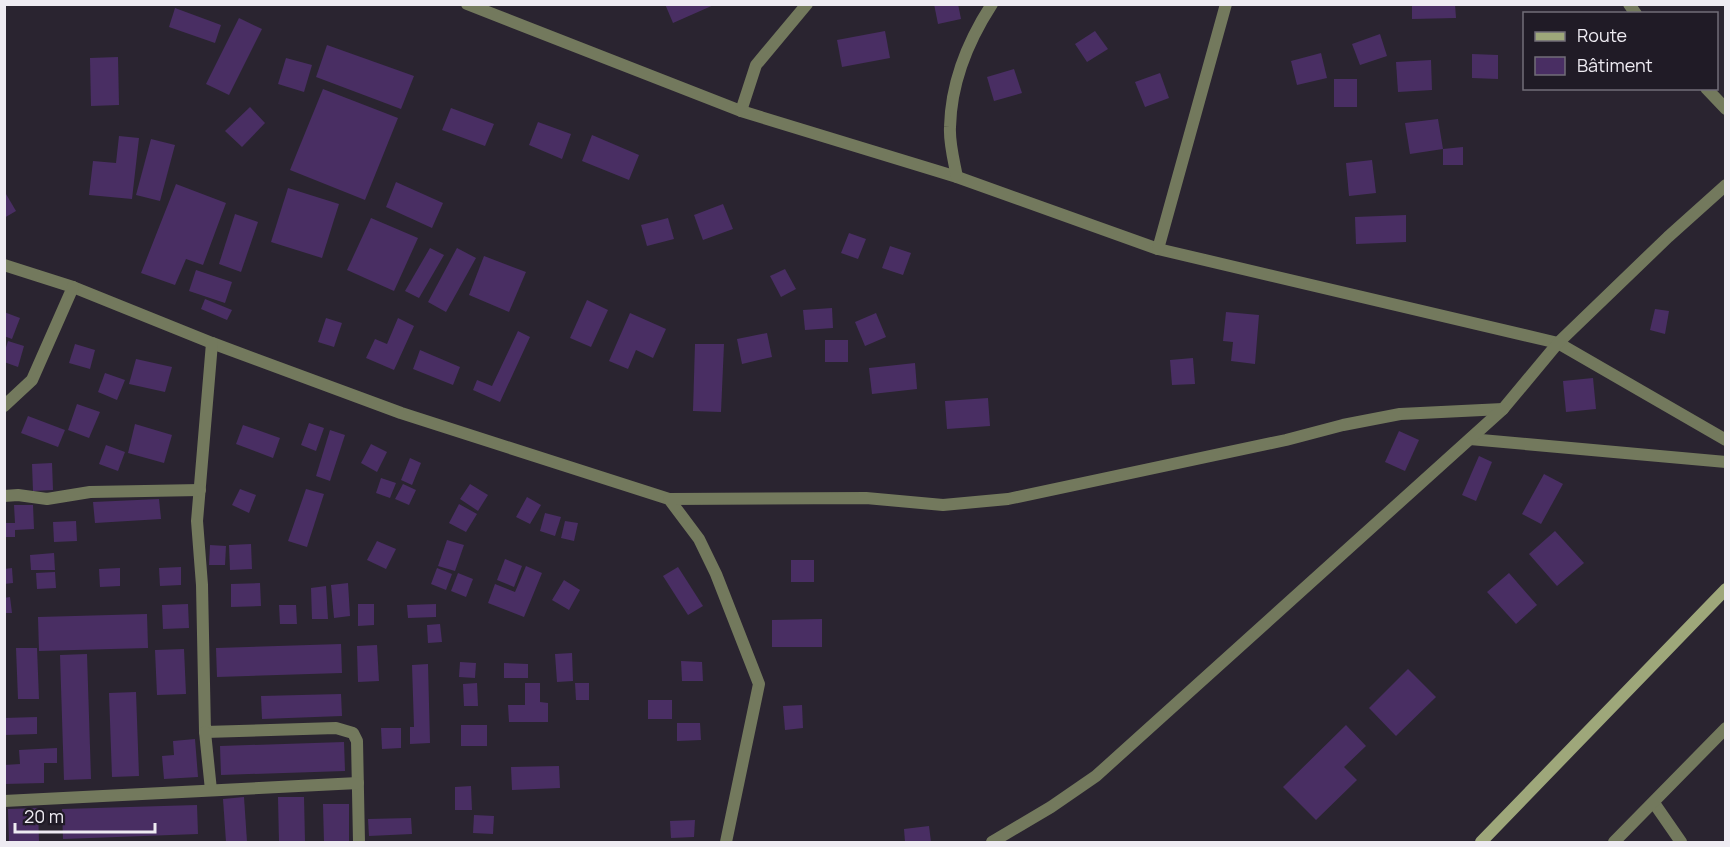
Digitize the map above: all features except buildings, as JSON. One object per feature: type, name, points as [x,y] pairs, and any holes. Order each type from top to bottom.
[{"type":"street","points":[[467,4],[741,111],[957,177],[1158,249],[1558,343],[1725,440]]},
{"type":"street","points":[[741,111],[756,64],[807,4]]},
{"type":"street","points":[[957,177],[950,128],[954,91],[963,59],[977,27],[992,4]]},
{"type":"street","points":[[1158,249],[1226,4]]},
{"type":"street","points":[[1708,90],[1725,109]]},
{"type":"street","points":[[992,843],[1096,776],[1503,409],[1558,343],[1725,185]]},
{"type":"street","points":[[4,265],[73,287],[212,343],[401,413],[669,499],[866,498],[943,505],[1008,499],[1400,414],[1503,409]]},
{"type":"street","points":[[4,406],[32,380],[73,287]]},
{"type":"street","points":[[211,790],[205,732],[202,585],[197,529],[212,343]]},
{"type":"street","points":[[1470,439],[1725,462]]},
{"type":"street","points":[[4,496],[18,495],[47,499],[90,492],[200,490]]},
{"type":"street","points":[[669,499],[699,539],[736,623],[759,684],[726,843]]},
{"type":"street","points":[[1481,843],[1725,589]]},
{"type":"street","points":[[1614,843],[1725,728]]},
{"type":"street","points":[[205,732],[345,729],[353,733],[357,741],[359,843]]},
{"type":"street","points":[[4,801],[358,783]]},
{"type":"street","points":[[1654,803],[1681,843]]}]
